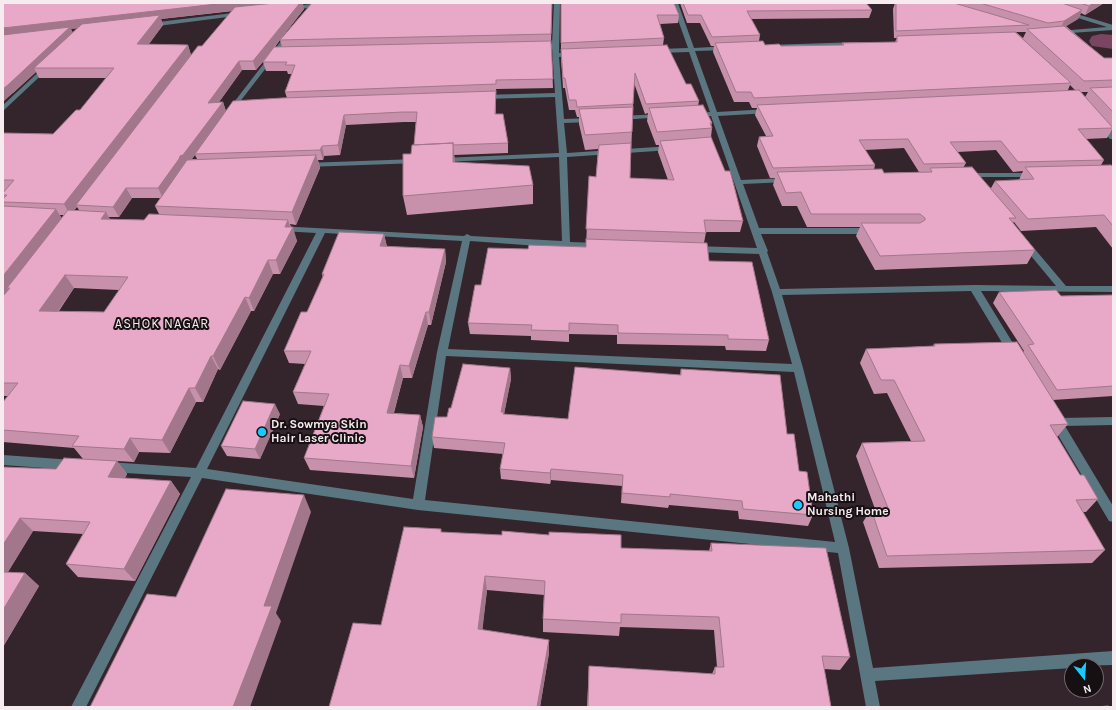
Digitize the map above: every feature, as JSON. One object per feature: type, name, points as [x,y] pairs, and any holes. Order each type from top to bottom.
[{"type":"street","points":[[557,3],[555,46],[557,95],[563,155],[566,245]]},
{"type":"street","points":[[675,3],[690,50],[715,114],[722,144],[739,182],[777,292],[798,368],[843,548],[873,707]]},
{"type":"street","points":[[282,9],[313,5],[329,5]]},
{"type":"street","points":[[303,17],[313,5]]},
{"type":"street","points":[[1060,10],[1113,28]]},
{"type":"street","points":[[147,25],[224,19],[250,13]]},
{"type":"street","points":[[1054,34],[1113,28]]},
{"type":"street","points":[[225,118],[293,29]]},
{"type":"street","points":[[762,47],[864,43]]},
{"type":"street","points":[[532,47],[555,46]]},
{"type":"street","points":[[651,51],[738,48]]},
{"type":"street","points":[[274,52],[281,52]]},
{"type":"street","points":[[556,55],[580,54]]},
{"type":"street","points":[[3,109],[55,60]]},
{"type":"street","points":[[471,98],[557,95]]},
{"type":"street","points":[[234,106],[242,105]]},
{"type":"street","points":[[684,115],[778,111]]},
{"type":"street","points":[[615,119],[669,116]]},
{"type":"street","points":[[1097,119],[1113,137]]},
{"type":"street","points":[[560,121],[599,120]]},
{"type":"street","points":[[300,165],[563,155],[679,147]]},
{"type":"street","points":[[967,178],[1044,174]]},
{"type":"street","points":[[739,182],[795,180]]},
{"type":"street","points":[[275,228],[467,237],[566,245],[606,246]]},
{"type":"street","points":[[78,707],[200,473],[322,230]]},
{"type":"street","points":[[757,231],[882,232]]},
{"type":"street","points":[[1018,235],[1063,288]]},
{"type":"street","points":[[418,505],[442,352],[467,237]]},
{"type":"street","points":[[685,249],[764,251]]},
{"type":"street","points":[[777,292],[974,288],[1113,289]]},
{"type":"street","points":[[974,288],[1019,362]]},
{"type":"street","points":[[442,352],[798,368]]},
{"type":"street","points":[[1048,408],[1113,517]]},
{"type":"street","points":[[1056,422],[1113,421]]},
{"type":"street","points":[[3,460],[82,466]]},
{"type":"street","points":[[97,467],[200,473],[418,505],[843,548]]},
{"type":"street","points":[[866,675],[1113,658]]},
{"type":"building","points":[[3,3],[226,3],[3,28]]},
{"type":"building","points":[[275,3],[300,3],[253,61],[239,61],[208,103],[223,102],[183,155],[180,156],[158,188],[126,188],[113,207],[76,205],[198,46],[202,46],[235,7]]},
{"type":"building","points":[[312,3],[552,3],[551,34],[280,40]]},
{"type":"building","points":[[561,3],[674,3],[679,15],[657,15],[664,38],[561,43]]},
{"type":"building","points":[[683,3],[866,3],[872,10],[747,11],[760,35],[712,37],[701,15],[688,15]]},
{"type":"building","points":[[896,3],[954,3],[1029,25],[896,31]]},
{"type":"building","points":[[980,3],[1062,3],[1082,10],[1064,21],[1048,23]]},
{"type":"building","points":[[1080,3],[1094,3],[1089,6]]},
{"type":"building","points":[[160,15],[137,44],[188,45],[64,204],[3,202],[3,199],[7,195],[3,195],[3,193],[14,180],[3,180],[3,133],[53,134],[76,110],[80,110],[114,68],[34,68],[82,24]]},
{"type":"building","points":[[1064,26],[1104,58],[1113,58],[1113,80],[1084,81],[1027,29]]},
{"type":"building","points":[[70,27],[9,84],[3,89],[3,35]]},
{"type":"building","points":[[1015,32],[1071,83],[754,98],[751,92],[736,92],[715,43],[763,41],[765,45],[779,44],[781,46],[844,45],[842,43],[897,42],[897,36]]},
{"type":"building","points":[[551,41],[553,79],[496,80],[496,84],[285,92],[295,65],[285,65],[287,62],[263,62],[274,47]]},
{"type":"building","points":[[667,45],[686,84],[691,84],[699,101],[646,104],[635,73],[633,104],[577,107],[576,100],[569,100],[565,78],[563,78],[561,49]]},
{"type":"building","points":[[1113,87],[1113,112],[1090,88]]},
{"type":"building","points":[[1079,90],[1113,128],[1078,129],[1104,160],[1018,162],[1001,141],[950,142],[966,163],[924,164],[908,139],[859,140],[875,165],[773,168],[759,137],[773,136],[757,105]]},
{"type":"building","points":[[496,91],[495,114],[503,114],[508,143],[414,145],[417,112],[403,112],[344,115],[338,145],[322,146],[320,150],[195,154],[233,101]]},
{"type":"building","points":[[703,105],[712,123],[710,123],[712,128],[657,132],[649,108]]},
{"type":"building","points":[[633,107],[632,132],[585,135],[579,109]]},
{"type":"building","points":[[711,137],[725,171],[730,171],[743,221],[704,220],[706,233],[586,229],[589,176],[596,177],[599,145],[631,143],[630,178],[674,180],[660,141]]},
{"type":"building","points":[[453,143],[453,162],[529,166],[533,185],[403,196],[403,154],[411,154],[412,145]]},
{"type":"building","points":[[316,155],[292,212],[155,206],[187,160]]},
{"type":"building","points":[[1111,165],[1113,167],[1113,226],[1104,215],[1028,219],[995,181],[1034,179],[1025,167]]},
{"type":"building","points":[[972,167],[1016,218],[1009,218],[1035,250],[880,256],[861,223],[920,223],[925,220],[925,218],[920,214],[811,214],[801,192],[786,193],[777,172],[882,169],[884,173],[932,172],[930,168]]},
{"type":"building","points":[[3,206],[56,209],[3,276]]},
{"type":"building","points":[[68,210],[106,212],[101,219],[144,220],[149,214],[288,220],[285,227],[293,227],[276,260],[268,260],[249,298],[245,297],[213,356],[211,356],[195,388],[189,388],[162,440],[130,438],[124,449],[72,446],[79,436],[3,430],[3,402],[18,383],[3,383],[3,296],[10,288],[7,288]],"holes":[[[65,275],[128,277],[104,312],[39,311]]]},
{"type":"building","points":[[339,232],[384,234],[380,246],[445,249],[429,312],[426,312],[409,366],[400,365],[387,413],[420,415],[411,466],[304,458],[329,394],[293,392],[311,351],[284,351],[301,312],[307,312],[324,274],[322,274]]},
{"type":"building","points":[[586,239],[707,243],[709,261],[752,262],[769,340],[728,339],[728,335],[618,333],[618,325],[569,323],[569,331],[531,330],[532,325],[468,323],[475,285],[481,285],[488,248],[528,249],[529,245],[586,247]]},
{"type":"building","points":[[1056,290],[1061,296],[1113,295],[1113,386],[1057,390],[1028,345],[1034,344],[999,292]]},
{"type":"building","points":[[1017,342],[1068,424],[1050,425],[1080,475],[1084,475],[1098,499],[1076,500],[1105,550],[887,556],[871,509],[888,508],[862,443],[925,441],[894,380],[881,380],[866,349],[935,346],[934,344]]},
{"type":"building","points":[[463,364],[510,368],[501,412],[504,412],[503,414],[568,419],[575,367],[681,375],[681,369],[780,375],[787,434],[794,434],[799,471],[807,472],[813,515],[743,509],[742,501],[670,494],[670,497],[622,493],[623,475],[551,469],[550,473],[500,469],[505,443],[432,437],[435,417],[447,417],[449,408],[451,408]]},
{"type":"building","points":[[243,401],[275,404],[255,449],[221,446]]},
{"type":"building","points":[[64,458],[117,461],[108,477],[171,481],[124,569],[66,564],[90,522],[20,518],[3,545],[3,467],[56,469]]},
{"type":"building","points":[[226,489],[304,495],[264,606],[272,606],[233,707],[90,707],[147,594],[176,597]]},
{"type":"building","points":[[404,527],[441,529],[441,532],[502,535],[502,531],[549,535],[549,532],[621,535],[621,548],[712,551],[711,543],[826,548],[850,657],[822,656],[831,707],[588,707],[589,666],[715,674],[715,667],[724,667],[719,617],[621,614],[621,623],[543,619],[545,581],[485,576],[478,629],[549,640],[537,707],[329,707],[353,623],[381,625]]},
{"type":"building","points":[[3,572],[25,573],[3,610]]},
{"type":"waterway","points":[[1101,41],[1113,42]]},
{"type":"place","name":"Dr. Sowmya Skin Hair Laser Clinic","points":[[262,432]]},
{"type":"place","name":"Mahathi Nursing Home","points":[[798,505]]},
{"type":"district","name":"ASHOK NAGAR","points":[[162,324]]}]
